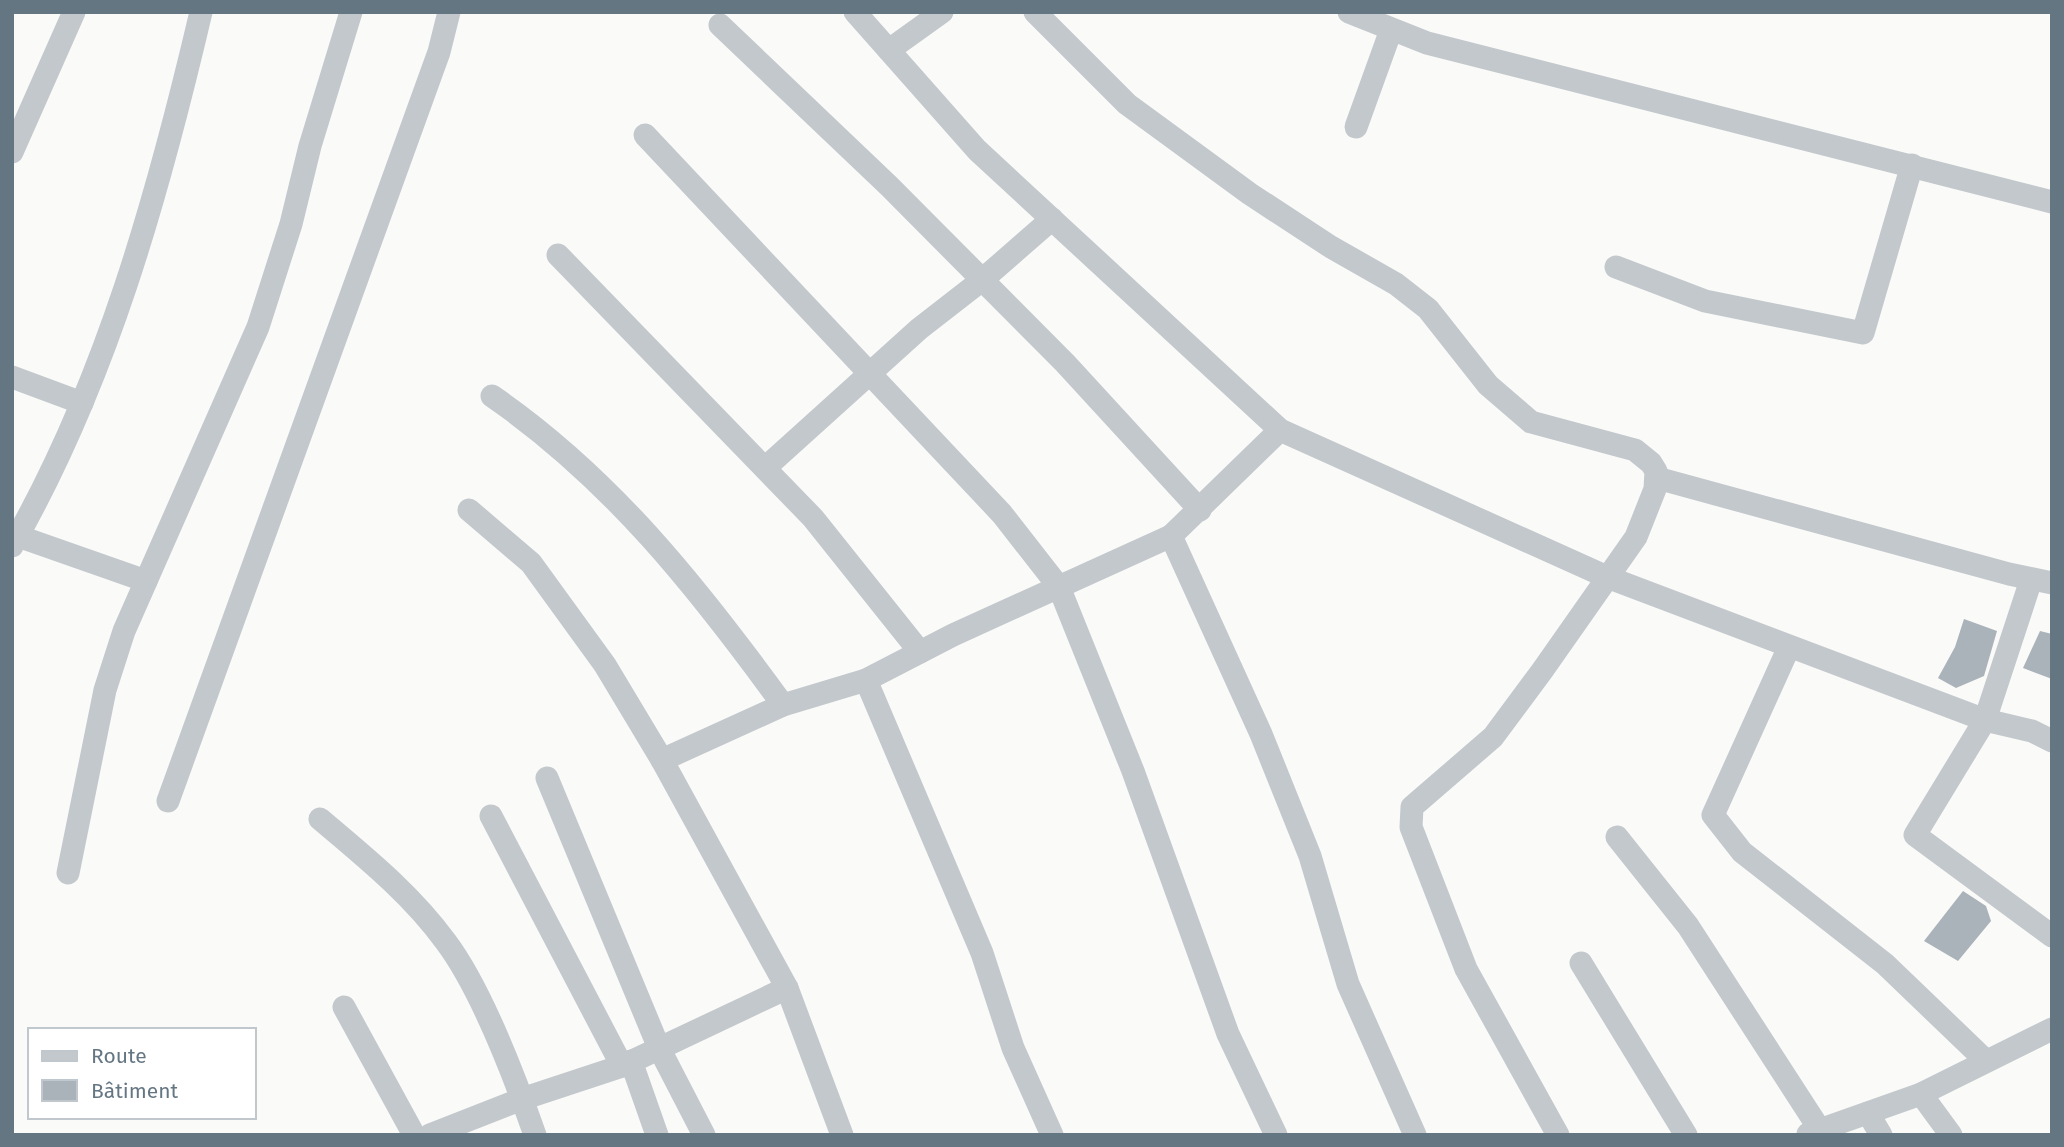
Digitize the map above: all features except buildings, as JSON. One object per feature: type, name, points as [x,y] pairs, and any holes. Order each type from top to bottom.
[{"type":"street","points":[[12,152],[74,12]]},
{"type":"street","points":[[146,581],[14,539],[82,403],[128,275],[178,110],[201,12]]},
{"type":"street","points":[[68,873],[105,690],[124,631],[258,327],[291,224],[310,146],[351,12]]},
{"type":"street","points":[[168,801],[439,52],[449,12]]},
{"type":"street","points":[[855,12],[977,150],[1280,430],[1607,577],[1985,720],[2032,731],[2052,741]]},
{"type":"street","points":[[889,50],[942,12]]},
{"type":"street","points":[[1035,12],[1127,104],[1251,194],[1396,284],[1428,309],[1488,385],[1531,422],[1635,450],[1651,463],[1657,478],[1648,512],[1636,537],[1493,737],[1412,807],[1410,814],[1411,827],[1466,969],[1558,1135]]},
{"type":"street","points":[[1349,12],[1391,30],[1494,61],[2052,202]]},
{"type":"street","points":[[720,25],[889,186],[1065,363],[1199,510]]},
{"type":"street","points":[[1356,127],[1391,30]]},
{"type":"street","points":[[645,135],[1002,514],[1059,587],[1133,771],[1228,1034],[1276,1135]]},
{"type":"street","points":[[1616,267],[1704,300],[1863,333],[1912,165]]},
{"type":"street","points":[[765,468],[919,328],[982,280],[1052,219]]},
{"type":"street","points":[[558,255],[813,517],[920,652]]},
{"type":"street","points":[[12,377],[82,403]]},
{"type":"street","points":[[492,396],[598,480],[708,602],[783,705]]},
{"type":"street","points":[[662,760],[783,705],[866,680],[920,652],[1171,536],[1280,430]]},
{"type":"street","points":[[1657,478],[2041,581],[1985,720],[1916,835],[2052,936]]},
{"type":"street","points":[[469,510],[531,563],[605,665],[662,760],[788,988],[842,1135]]},
{"type":"street","points":[[1171,536],[1261,734],[1310,856],[1348,984],[1415,1135]]},
{"type":"street","points":[[1789,647],[1713,814],[1742,852],[1885,964],[1985,1060]]},
{"type":"street","points":[[866,680],[982,953],[1013,1048],[1052,1135]]},
{"type":"street","points":[[547,778],[659,1048],[704,1135]]},
{"type":"street","points":[[491,816],[626,1064],[657,1135]]},
{"type":"street","points":[[320,819],[387,876],[446,942],[469,978],[535,1135]]},
{"type":"street","points":[[1616,837],[1688,926],[1813,1132],[1921,1094],[2052,1029]]},
{"type":"street","points":[[1581,963],[1686,1135]]},
{"type":"street","points":[[430,1135],[522,1099],[626,1064],[788,988]]},
{"type":"street","points":[[344,1007],[414,1135]]},
{"type":"street","points":[[1921,1094],[1951,1135]]},
{"type":"street","points":[[1868,1113],[1881,1135]]}]
